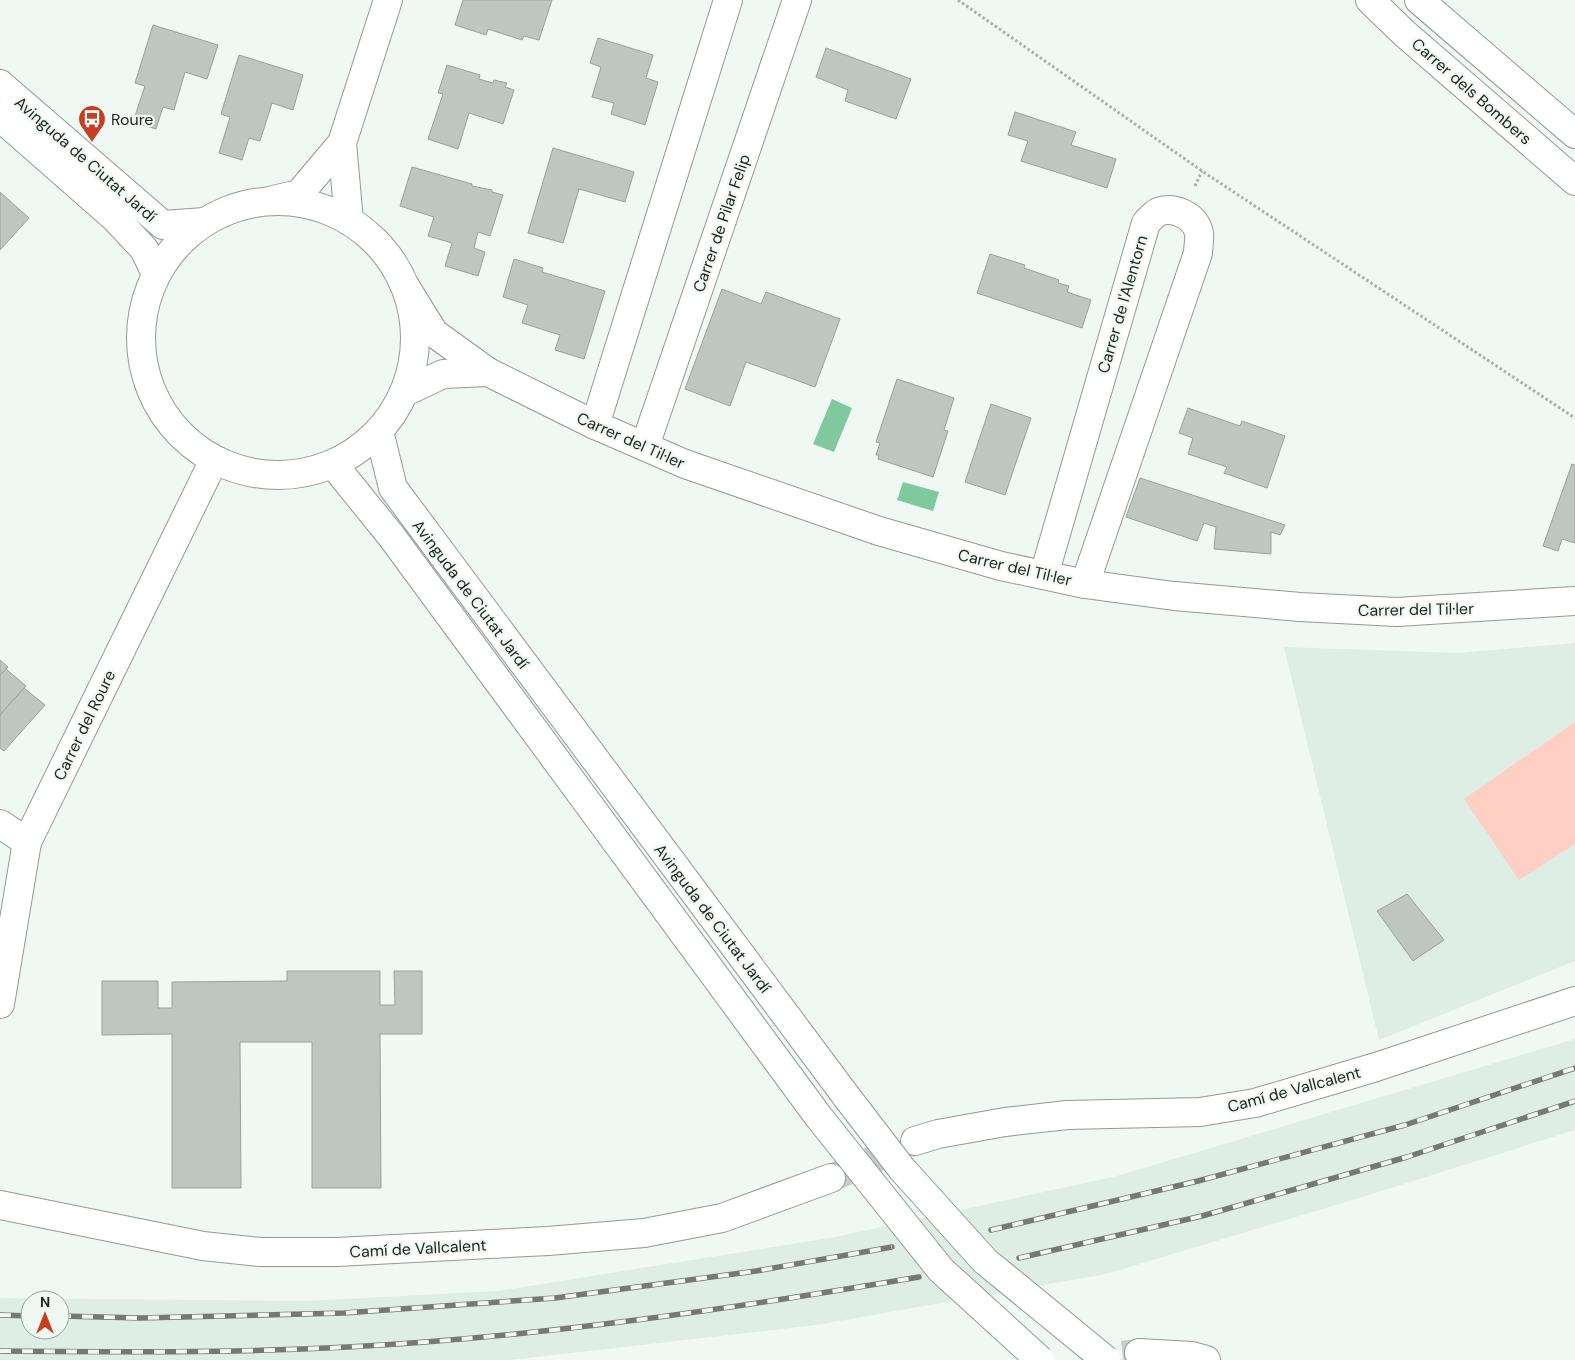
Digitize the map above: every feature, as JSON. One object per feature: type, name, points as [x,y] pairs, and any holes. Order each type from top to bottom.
[{"type":"street","points":[[388,0],[342,143],[299,194],[236,208],[205,222],[177,245],[156,274],[142,314],[141,358],[154,400],[180,435],[214,460],[253,474],[294,475],[334,464],[358,450],[379,431],[404,392],[414,357],[414,321],[405,286]]},
{"type":"street","points":[[596,426],[728,0]]},
{"type":"street","name":"Carrer de Pilar Felip","points":[[645,446],[797,0]]},
{"type":"street","name":"Carrer dels Bombers","points":[[1370,0],[1575,181]]},
{"type":"street","points":[[1419,0],[1575,134]]},
{"type":"street","name":"Avinguda de Ciutat Jardí","points":[[0,84],[163,225],[205,222]]},
{"type":"street","name":"Avinguda de Ciutat Jardí","points":[[0,117],[115,218],[144,249],[156,274]]},
{"type":"street","points":[[342,143],[349,221]]},
{"type":"street","name":"Carrer del Til·ler","points":[[270,201],[311,206],[349,221],[383,249],[434,334],[488,372],[596,426],[685,464],[879,531],[1001,566],[1085,584],[1174,596],[1300,608],[1397,612],[1575,601]]},
{"type":"street","name":"Carrer de l'Alentorn","points":[[1044,575],[1146,223],[1155,213],[1164,210],[1182,212],[1193,221],[1199,232],[1198,253],[1085,584]]},
{"type":"street","name":"Carrer del Til·ler","points":[[404,392],[443,374],[488,372]]},
{"type":"street","name":"Avinguda de Ciutat Jardí","points":[[379,431],[393,488],[402,502],[902,1169],[985,1261],[1106,1360]]},
{"type":"street","name":"Carrer del Roure","points":[[0,1004],[27,842],[214,460]]},
{"type":"street","name":"Avinguda de Ciutat Jardí","points":[[334,464],[392,537],[818,1116],[941,1270],[1040,1360]]},
{"type":"street","points":[[0,824],[27,842]]},
{"type":"street","name":"Camí de Vallcalent","points":[[915,1141],[938,1134],[1005,1122],[1067,1115],[1200,1112],[1255,1102],[1376,1067],[1575,1001]]},
{"type":"street","name":"Camí de Vallcalent","points":[[0,1205],[203,1246],[260,1252],[337,1252],[548,1241],[644,1233],[722,1218],[831,1178]]},
{"type":"street","points":[[1139,1353],[1192,1356],[1206,1360]]},
{"type":"path","points":[[958,0],[1202,171],[1575,418]]},
{"type":"shaded area","points":[[832,399],[852,408],[834,452],[813,444]]},
{"type":"shaded area","points":[[903,482],[939,492],[933,511],[897,500]]},
{"type":"shaded area","points":[[1575,643],[1575,961],[1379,1040],[1284,647],[1458,653]]},
{"type":"shaded area","points":[[1575,722],[1575,844],[1519,880],[1464,799]]},
{"type":"shaded area","points":[[1575,1039],[1575,1130],[1356,1199],[1106,1274],[816,1325],[510,1360],[0,1360],[0,1298],[20,1298],[20,1340],[70,1340],[70,1299],[307,1301],[498,1291],[836,1237],[1117,1176]]},
{"type":"building","points":[[463,0],[552,0],[539,40],[524,36],[522,40],[488,29],[486,35],[455,25]]},
{"type":"building","points":[[153,25],[218,45],[207,79],[185,72],[174,110],[163,107],[156,129],[133,122],[145,86],[135,83]]},
{"type":"building","points":[[598,38],[653,55],[646,78],[658,82],[645,125],[611,114],[614,103],[592,97],[601,67],[590,63]]},
{"type":"building","points":[[826,48],[911,79],[896,119],[845,101],[848,90],[816,77]]},
{"type":"building","points":[[239,55],[303,75],[293,110],[272,103],[260,141],[249,138],[242,160],[219,153],[230,117],[221,114]]},
{"type":"building","points":[[447,65],[480,75],[479,79],[493,83],[494,80],[507,83],[505,87],[514,90],[503,124],[469,113],[458,149],[428,139],[443,94],[438,93]]},
{"type":"building","points":[[1015,112],[1076,132],[1071,145],[1116,159],[1107,188],[1021,161],[1028,141],[1008,135]]},
{"type":"building","points":[[553,148],[634,172],[625,202],[579,189],[563,243],[528,233]]},
{"type":"building","points":[[412,167],[472,184],[472,186],[492,190],[492,192],[503,195],[490,236],[478,232],[474,248],[485,252],[478,276],[445,266],[452,243],[428,236],[434,217],[400,206]]},
{"type":"building","points":[[0,192],[29,218],[0,250]]},
{"type":"building","points":[[990,254],[1025,265],[1024,268],[1059,280],[1058,283],[1069,286],[1067,292],[1091,300],[1082,328],[977,293]]},
{"type":"building","points":[[514,259],[543,268],[542,272],[605,291],[584,359],[555,350],[560,335],[522,323],[528,305],[503,297]]},
{"type":"building","points":[[722,289],[761,304],[766,292],[840,319],[815,387],[746,362],[730,406],[685,389]]},
{"type":"building","points":[[897,379],[954,398],[944,430],[948,431],[933,477],[878,459],[879,455],[876,455],[880,443],[876,442]]},
{"type":"building","points":[[991,404],[1031,418],[1005,495],[965,482]]},
{"type":"building","points":[[1188,408],[1240,426],[1242,421],[1285,436],[1267,488],[1224,473],[1227,467],[1188,454],[1193,438],[1179,433]]},
{"type":"building","points":[[1572,464],[1575,465],[1575,543],[1562,539],[1558,551],[1543,546]]},
{"type":"building","points":[[1140,478],[1285,525],[1280,535],[1271,532],[1271,554],[1214,549],[1216,527],[1204,523],[1197,541],[1126,517]]},
{"type":"building","points":[[0,660],[8,667],[0,675]]},
{"type":"building","points":[[6,669],[26,686],[0,715],[0,675]]},
{"type":"building","points":[[24,688],[45,705],[4,751],[0,748],[0,715]]},
{"type":"building","points":[[1407,894],[1444,940],[1413,961],[1377,911]]},
{"type":"building","points":[[287,971],[380,971],[380,1005],[395,1005],[394,971],[422,971],[422,1034],[380,1034],[381,1188],[312,1188],[312,1042],[240,1042],[241,1188],[172,1188],[172,1034],[102,1035],[102,981],[158,981],[158,1008],[172,1008],[172,982],[287,981]]},
{"type":"tunnel","points":[[831,1178],[909,1144]]},
{"type":"tunnel","points":[[1081,1360],[1139,1353]]},
{"type":"railway","points":[[991,1230],[1198,1181],[1405,1125],[1575,1068]]},
{"type":"railway","points":[[1019,1258],[1202,1216],[1407,1157],[1575,1101]]},
{"type":"railway","points":[[70,1316],[140,1318],[344,1313],[555,1298],[756,1271],[892,1247]]},
{"type":"railway","points":[[0,1351],[218,1351],[348,1347],[420,1342],[563,1329],[706,1311],[919,1277]]},
{"type":"railway","points":[[0,1315],[20,1316]]},
{"type":"place","name":"Roure","points":[[92,143]]}]
